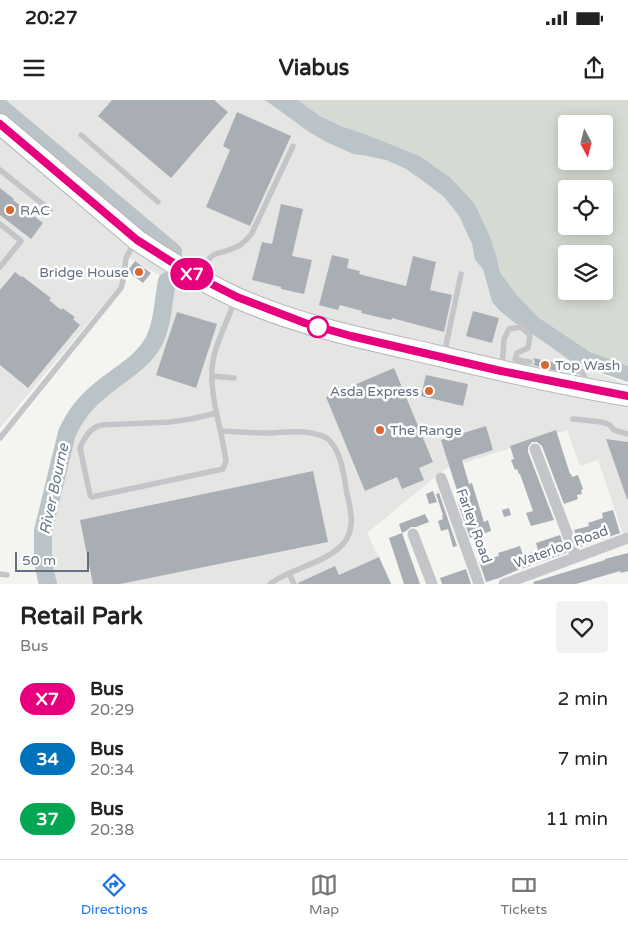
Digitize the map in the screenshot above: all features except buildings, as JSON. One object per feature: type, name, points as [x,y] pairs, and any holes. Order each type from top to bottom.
[{"type":"highway","points":[[0,124],[137,240],[199,278],[237,297],[305,323],[351,336],[501,371],[589,390],[628,396]]},
{"type":"highway","points":[[0,135],[145,255],[188,282],[233,305],[282,323],[347,343],[516,383],[628,405]]},
{"type":"street","points":[[534,449],[576,557]]},
{"type":"street","name":"Farley Road","points":[[441,478],[479,584]]},
{"type":"street","points":[[413,534],[432,584]]},
{"type":"street","name":"Waterloo Road","points":[[504,584],[628,538]]},
{"type":"lane","points":[[81,135],[158,202]]},
{"type":"lane","points":[[199,278],[211,256],[239,246],[252,233],[293,146]]},
{"type":"lane","points":[[0,170],[50,210]]},
{"type":"lane","points":[[0,224],[21,240],[2,265]]},
{"type":"lane","points":[[0,438],[121,288],[124,281],[126,258],[133,245]]},
{"type":"lane","points":[[443,357],[461,274]]},
{"type":"lane","points":[[217,413],[170,422],[104,424],[93,427],[80,448],[90,495],[92,497],[223,470],[226,461],[221,431],[212,389],[212,366],[233,305]]},
{"type":"lane","points":[[501,371],[504,339],[509,329],[521,327],[530,335],[528,348],[517,353],[515,359],[530,362]]},
{"type":"lane","points":[[560,368],[582,372],[588,382],[589,390]]},
{"type":"lane","points":[[212,376],[234,378]]},
{"type":"lane","points":[[573,419],[607,423],[614,430],[628,434]]},
{"type":"lane","points":[[221,431],[312,433],[325,436],[336,452],[351,510],[350,535],[336,550],[279,577],[270,584]]},
{"type":"lane","points":[[289,573],[294,584]]},
{"type":"lane","points":[[0,574],[7,575]]},
{"type":"shaded area","points":[[0,100],[265,100],[326,142],[353,154],[386,160],[406,169],[444,197],[459,216],[472,244],[475,259],[483,269],[492,302],[500,311],[575,364],[628,385],[626,406],[628,407],[628,532],[623,534],[598,460],[580,466],[567,430],[445,469],[367,533],[392,584],[57,584],[46,533],[76,420],[148,355],[162,334],[171,282],[130,258],[118,287],[0,428]]},
{"type":"shaded area","points":[[265,100],[298,100],[320,116],[341,126],[420,156],[451,178],[475,204],[490,236],[500,272],[516,294],[538,317],[590,352],[628,366],[628,382],[575,364],[500,311],[492,302],[483,269],[475,260],[472,244],[459,216],[444,197],[406,169],[386,160],[353,154],[326,142]]},
{"type":"shaded area","points":[[298,100],[628,100],[628,366],[590,352],[538,317],[516,294],[500,272],[490,236],[475,204],[451,178],[420,156],[320,116]]},
{"type":"waterway","name":"River Bourne","points":[[0,107],[173,252]]},
{"type":"waterway","name":"River Bourne","points":[[48,584],[43,558],[43,531],[67,433],[77,414],[86,403],[138,361],[154,341],[159,327],[167,281]]},
{"type":"bus line","name":"X7","points":[[0,124],[137,240],[186,271],[237,297],[305,323],[351,336],[501,371],[589,390],[628,396]]},
{"type":"place","name":"RAC","points":[[10,210]]},
{"type":"place","name":"Bridge House","points":[[139,272]]},
{"type":"place","name":"Top Wash","points":[[545,365]]},
{"type":"place","name":"Asda Express","points":[[429,391]]},
{"type":"place","name":"The Range","points":[[380,430]]}]
